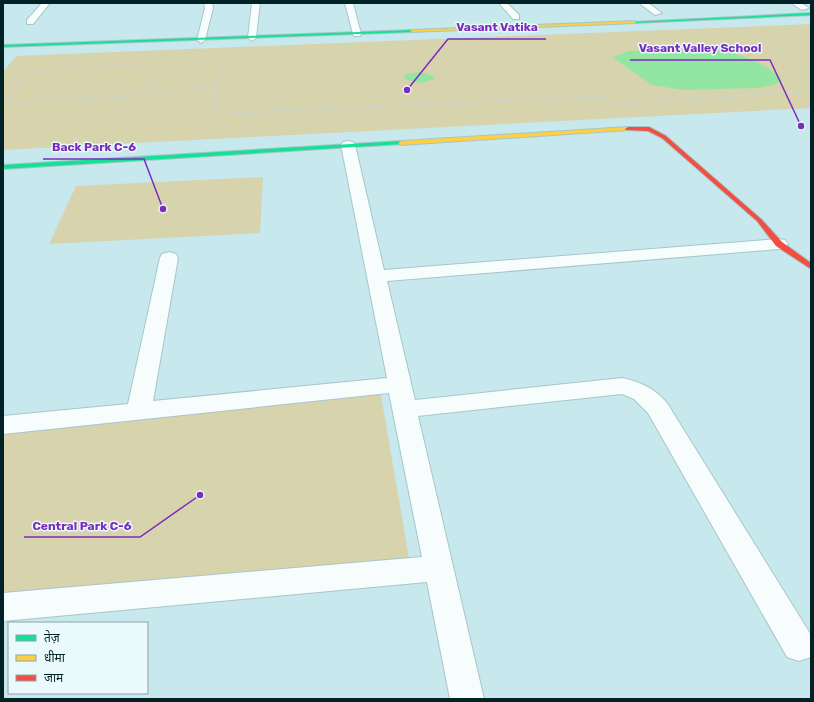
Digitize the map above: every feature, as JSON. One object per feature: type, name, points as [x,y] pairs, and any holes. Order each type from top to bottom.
[{"type":"street","points":[[3,46],[357,34],[808,11]]},
{"type":"street","points":[[3,167],[629,128],[649,129],[664,137],[759,220],[779,244],[811,267]]},
{"type":"street","points":[[348,145],[467,699]]},
{"type":"street","points":[[376,276],[779,244]]},
{"type":"street","points":[[139,411],[170,258]]},
{"type":"street","points":[[3,425],[399,384]]},
{"type":"street","points":[[404,409],[622,386],[637,389],[650,398],[658,410],[799,646]]},
{"type":"street","points":[[3,608],[439,568]]},
{"type":"lane","points":[[30,22],[46,3]]},
{"type":"lane","points":[[201,40],[210,8],[208,3]]},
{"type":"lane","points":[[252,38],[256,3]]},
{"type":"lane","points":[[349,3],[357,34]]},
{"type":"lane","points":[[503,3],[516,17]]},
{"type":"lane","points":[[643,3],[658,14]]},
{"type":"lane","points":[[795,3],[808,11]]},
{"type":"path","points":[[754,36],[811,68]]},
{"type":"path","points":[[555,45],[597,96]]},
{"type":"path","points":[[234,60],[224,62],[222,65],[216,88],[213,108],[226,112],[597,96],[609,101],[623,103],[811,92]]},
{"type":"path","points":[[146,91],[152,71],[149,68],[134,64],[34,71],[28,73],[9,98],[16,102],[117,98],[132,96],[146,91],[216,88]]},
{"type":"shaded area","points":[[811,24],[811,108],[3,150],[3,72],[16,56]]},
{"type":"shaded area","points":[[714,48],[742,56],[760,64],[768,68],[782,80],[774,85],[758,88],[683,90],[652,85],[612,57],[629,51]]},
{"type":"shaded area","points":[[420,72],[434,76],[434,79],[421,83],[404,79],[406,74]]},
{"type":"shaded area","points":[[263,177],[260,233],[49,244],[76,186]]},
{"type":"shaded area","points":[[380,390],[410,564],[3,605],[3,426]]},
{"type":"traffic: fast","points":[[635,22],[811,14]]},
{"type":"traffic: fast","points":[[3,46],[412,31]]},
{"type":"traffic: fast","points":[[3,167],[401,143]]},
{"type":"traffic: slow","points":[[412,31],[635,22]]},
{"type":"traffic: slow","points":[[401,143],[628,129]]},
{"type":"traffic: jam","points":[[628,129],[649,129],[664,137],[759,220],[779,244],[811,267]]},
{"type":"place","name":"Vasant Vatika","points":[[407,90]]},
{"type":"place","name":"Vasant Valley School","points":[[801,126]]},
{"type":"place","name":"Back Park C-6","points":[[163,209]]},
{"type":"place","name":"Central Park C-6","points":[[200,495]]}]
